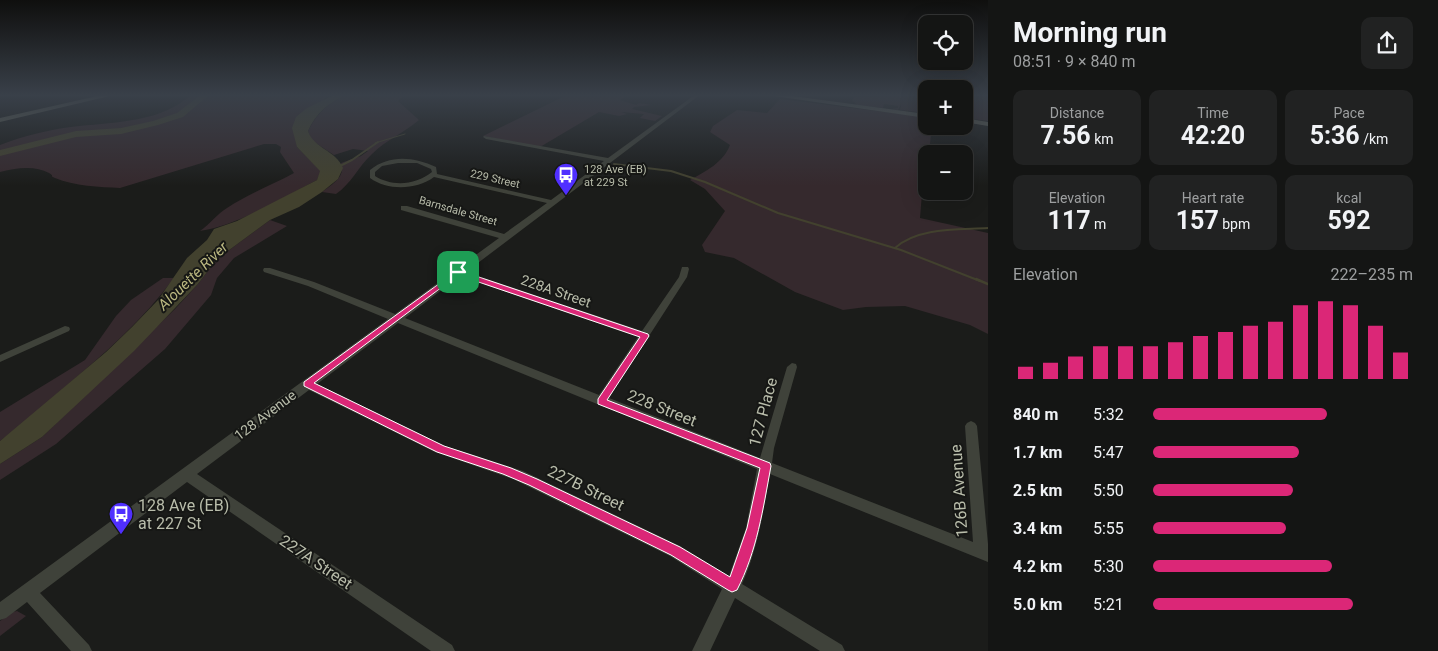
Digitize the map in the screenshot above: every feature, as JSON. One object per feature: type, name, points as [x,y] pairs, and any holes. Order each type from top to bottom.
[{"type":"street","name":"128 Avenue","points":[[0,612],[658,124]]},
{"type":"street","points":[[486,137],[609,160]]},
{"type":"street","name":"229 Street","points":[[433,175],[435,170],[432,166],[422,162],[408,161],[380,166],[372,171],[371,175],[379,182],[398,184],[419,182],[433,175],[552,202]]},
{"type":"street","name":"Barnsdale Street","points":[[404,208],[506,237]]},
{"type":"street","points":[[602,401],[683,278],[686,269]]},
{"type":"street","name":"228 Street","points":[[267,270],[311,284],[394,319],[985,554]]},
{"type":"street","name":"228A Street","points":[[458,272],[645,336]]},
{"type":"street","points":[[0,359],[65,329]]},
{"type":"street","name":"127 Place","points":[[701,651],[740,571],[753,528],[768,448],[792,367]]},
{"type":"street","name":"227B Street","points":[[308,384],[445,451],[507,471],[533,482],[675,551],[836,651]]},
{"type":"street","name":"126B Avenue","points":[[971,426],[985,554]]},
{"type":"street","name":"227A Street","points":[[186,474],[446,651]]},
{"type":"street","points":[[28,592],[84,651]]},
{"type":"shaded area","points":[[310,124],[297,147],[321,171],[317,180],[275,203],[229,223],[200,231],[220,213],[235,203],[294,173],[280,152],[281,147],[276,144],[264,144],[120,188],[70,183],[52,177],[52,175],[43,170],[31,168],[18,168],[0,172],[0,145],[19,138],[79,126]]},
{"type":"shaded area","points":[[312,124],[413,124],[377,149],[336,194],[322,192],[340,176],[342,172],[341,163],[361,156],[368,151],[353,149],[334,155],[311,140],[308,131]]},
{"type":"shaded area","points":[[507,124],[578,124],[540,147],[483,136]]},
{"type":"shaded area","points":[[715,124],[918,124],[918,135],[931,135],[930,145],[918,145],[918,200],[921,200],[920,218],[988,233],[988,334],[970,325],[905,306],[866,307],[843,310],[795,292],[734,258],[705,252],[702,245],[725,211],[705,189],[690,180],[718,162],[730,145],[710,132]]},
{"type":"shaded area","points":[[270,220],[287,226],[234,258],[217,278],[211,295],[165,349],[56,444],[0,480],[0,464],[42,437],[175,309],[198,284],[217,259]]},
{"type":"shaded area","points":[[163,278],[174,278],[150,308],[123,336],[95,362],[0,441],[0,412],[85,360],[116,316],[131,300]]},
{"type":"shaded area","points":[[17,611],[26,616],[0,636],[0,621],[12,612]]},
{"type":"water","name":"Alouette River","points":[[293,124],[312,124],[308,131],[311,137],[335,157],[343,168],[338,179],[299,207],[270,220],[217,259],[198,284],[134,351],[42,437],[0,464],[0,441],[106,352],[132,327],[158,300],[187,258],[207,240],[214,229],[237,221],[317,180],[320,171],[297,147],[292,128]]},
{"type":"waterway","points":[[0,153],[76,134],[121,131],[149,124]]},
{"type":"waterway","points":[[378,142],[405,134]]},
{"type":"waterway","points":[[340,166],[378,142]]},
{"type":"waterway","points":[[614,164],[671,171],[705,182],[778,213],[901,250],[980,281]]},
{"type":"waterway","points":[[591,166],[595,167]]},
{"type":"waterway","points":[[895,248],[904,241],[927,233],[988,228]]},
{"type":"waterway","points":[[976,279],[988,284]]},
{"type":"place","name":"128 Ave (EB) at 229 St","points":[[566,196]]},
{"type":"place","name":"128 Ave (EB) at 227 St","points":[[121,535]]},
{"type":"route","points":[[458,272],[645,336],[602,401],[766,466],[753,528],[740,571],[732,586],[675,551],[533,482],[507,471],[440,449],[308,384],[458,272]]}]
